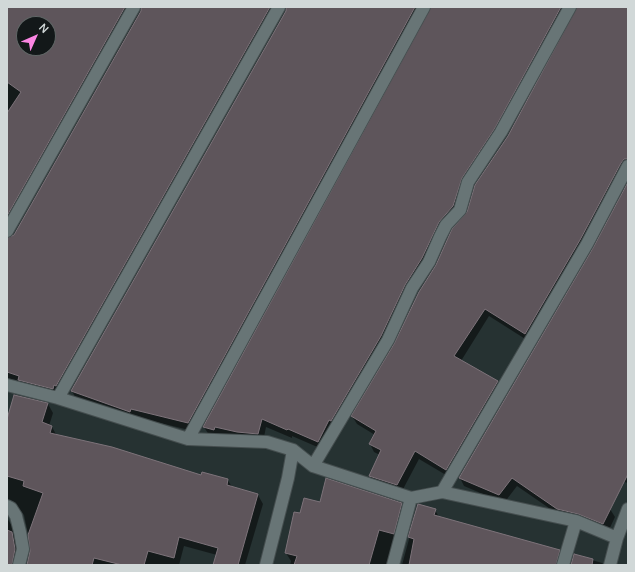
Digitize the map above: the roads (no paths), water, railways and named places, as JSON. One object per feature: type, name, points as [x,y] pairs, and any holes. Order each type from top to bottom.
[{"type":"street","points":[[7,231],[134,7]]},
{"type":"street","points":[[58,398],[279,7]]},
{"type":"street","points":[[188,439],[424,7]]},
{"type":"street","points":[[313,466],[388,340],[412,288],[429,262],[446,225],[460,210],[468,182],[501,132],[570,7]]},
{"type":"street","points":[[442,492],[587,244],[628,166]]},
{"type":"street","points":[[7,385],[58,398],[188,439],[266,442],[293,450],[313,466],[411,498],[442,492],[576,521],[617,538]]},
{"type":"street","points":[[266,565],[288,478],[293,450]]},
{"type":"street","points":[[393,565],[411,498]]},
{"type":"street","points":[[7,506],[11,508],[16,516],[20,532],[23,549],[19,565]]},
{"type":"street","points":[[610,565],[617,538],[628,509]]},
{"type":"street","points":[[562,565],[576,521]]}]
